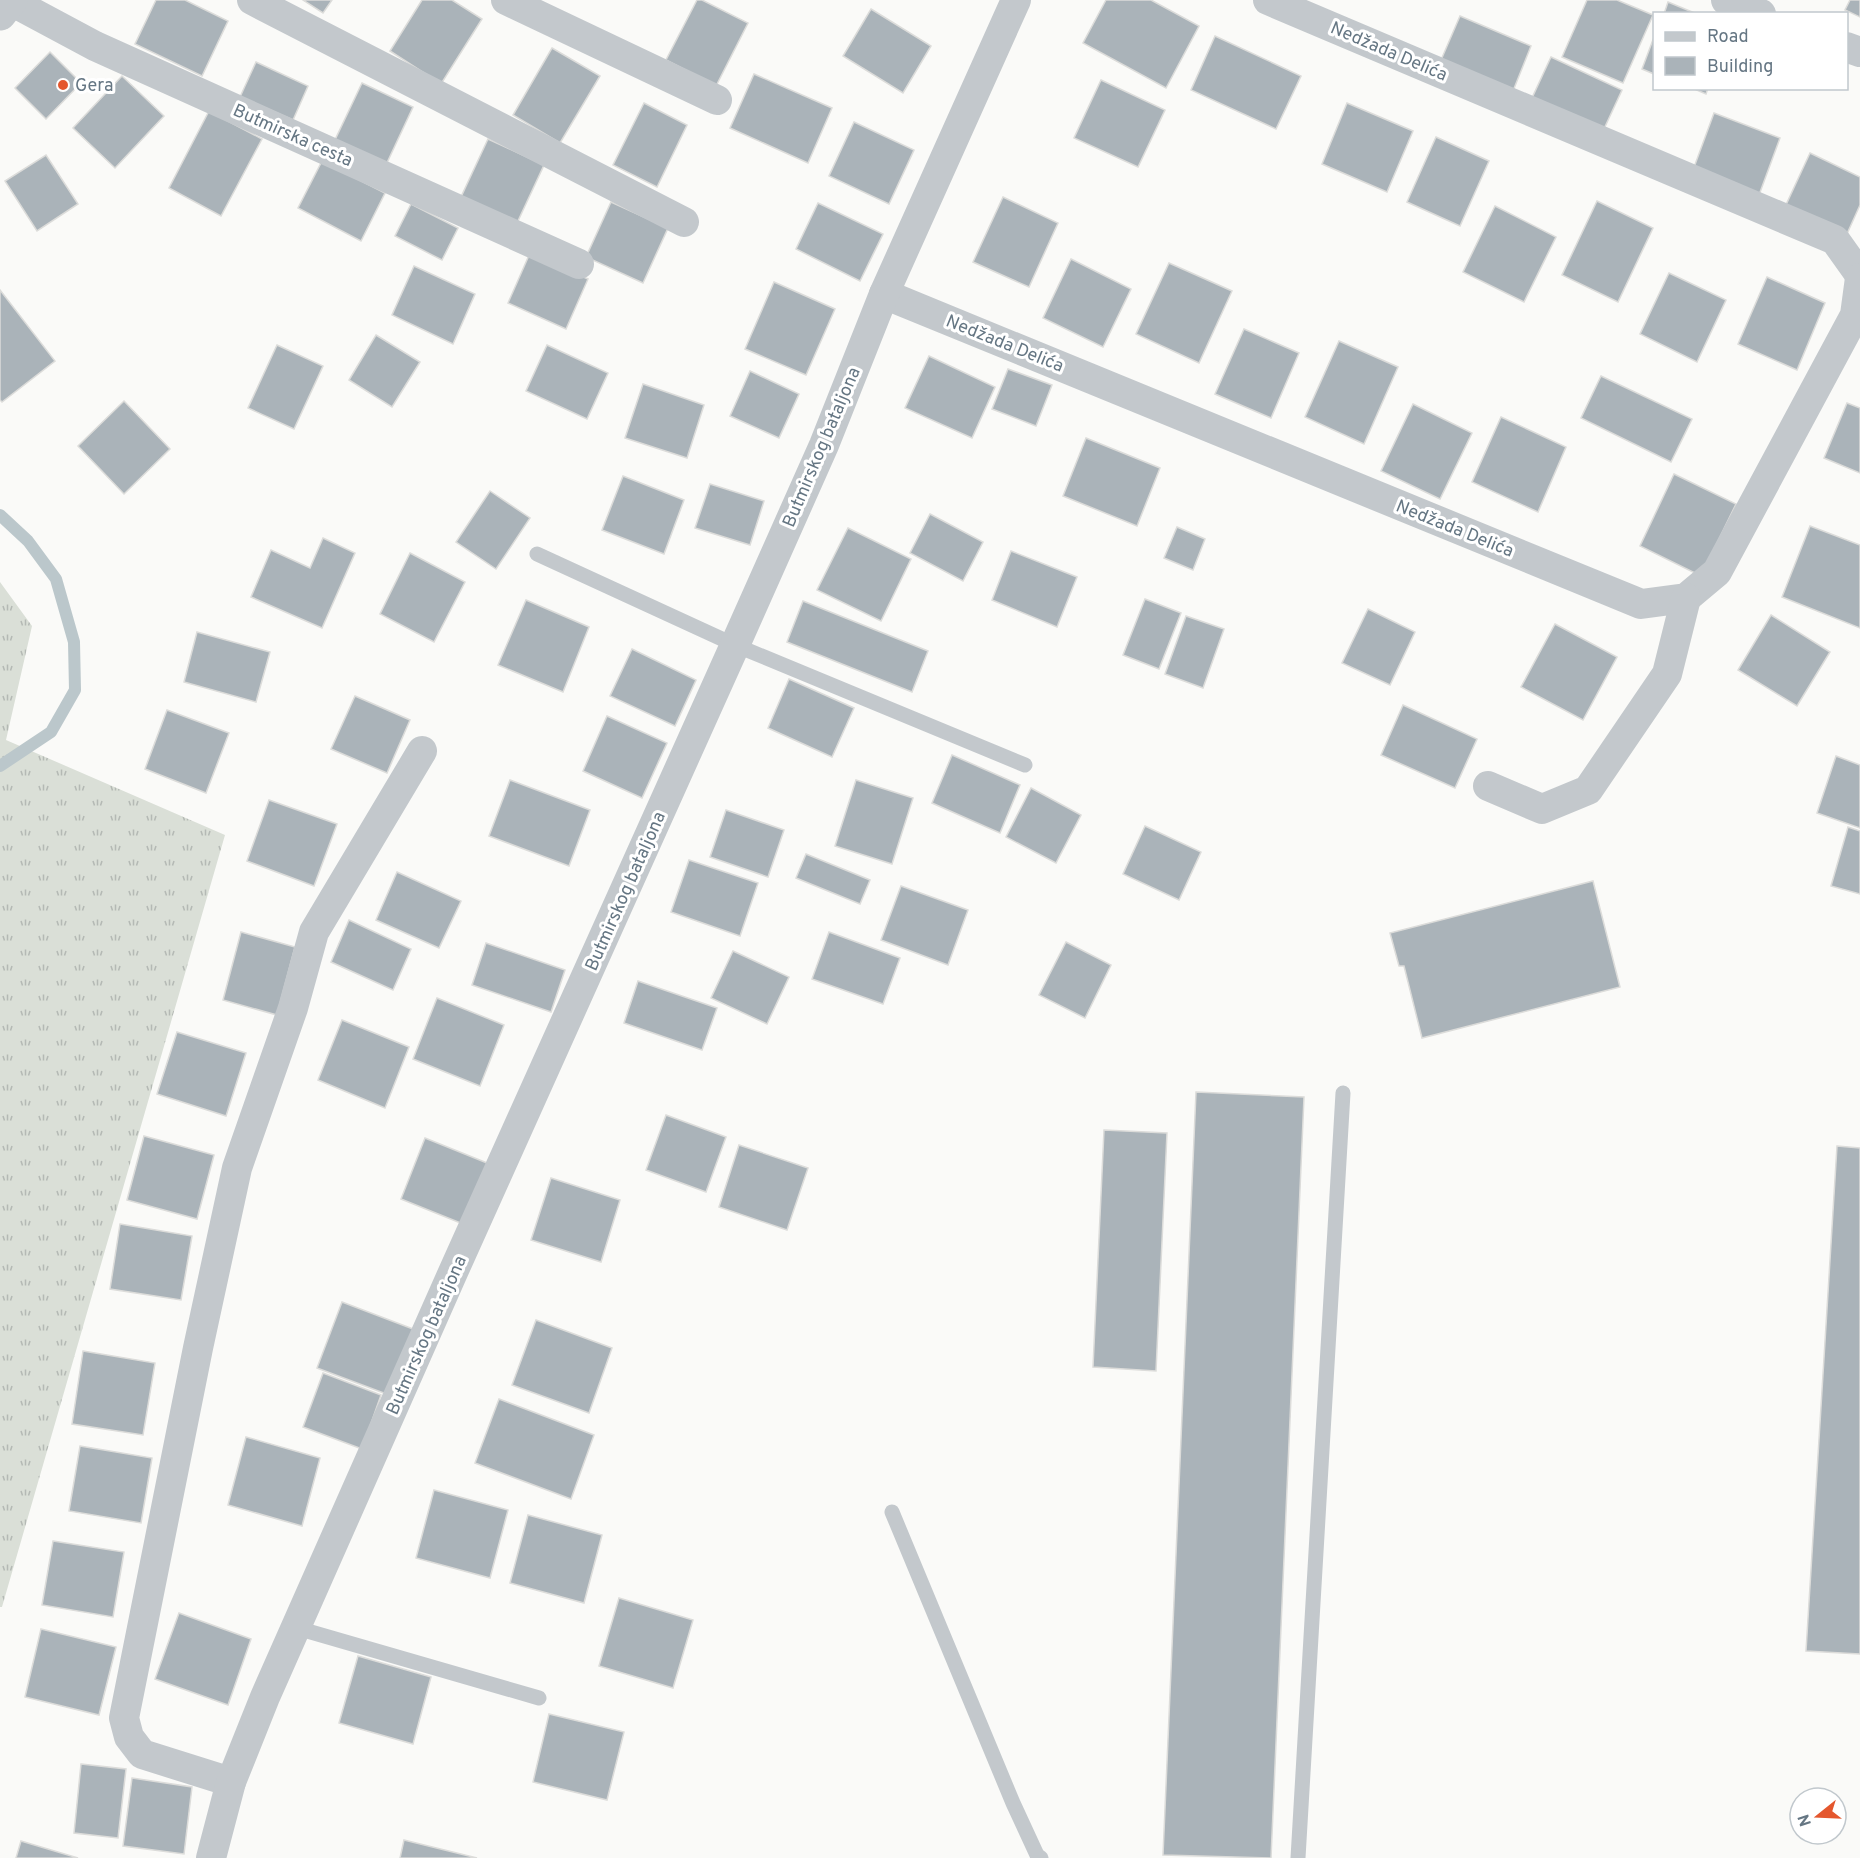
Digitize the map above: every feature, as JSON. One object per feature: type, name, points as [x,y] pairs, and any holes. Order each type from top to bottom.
[{"type":"street","name":"Butmirska cesta","points":[[0,14],[11,0],[95,46],[579,264]]},
{"type":"street","points":[[252,0],[684,222]]},
{"type":"street","points":[[506,0],[717,100]]},
{"type":"street","name":"Butmirskog bataljona","points":[[211,1858],[231,1782],[265,1697],[824,445],[884,294],[1016,0]]},
{"type":"street","name":"Nedžada Delića","points":[[884,294],[1641,604],[1686,598],[1717,573],[1856,315],[1860,276],[1834,240],[1268,0]]},
{"type":"street","points":[[1726,0],[1756,12]]},
{"type":"street","points":[[1488,786],[1542,808],[1588,790],[1667,674],[1686,598]]},
{"type":"street","points":[[231,1782],[142,1754],[129,1737],[124,1718],[237,1168],[293,1008],[314,932],[422,751]]},
{"type":"lane","points":[[537,554],[735,645],[1024,765]]},
{"type":"lane","points":[[1298,1858],[1343,1093]]},
{"type":"lane","points":[[892,1512],[1013,1803],[1041,1858]]},
{"type":"lane","points":[[297,1628],[539,1698]]},
{"type":"green space","points":[[0,582],[32,626],[6,740],[225,835],[2,1607],[0,1607]]},
{"type":"building","points":[[156,0],[185,0],[228,21],[202,76],[135,44]]},
{"type":"building","points":[[303,0],[332,0],[323,13]]},
{"type":"building","points":[[422,0],[452,0],[482,19],[441,84],[390,51]]},
{"type":"building","points":[[697,0],[702,0],[748,23],[716,86],[666,60]]},
{"type":"building","points":[[1106,0],[1151,0],[1199,26],[1166,88],[1083,43]]},
{"type":"building","points":[[1587,0],[1617,0],[1653,15],[1623,83],[1562,57]]},
{"type":"building","points":[[1850,0],[1860,0],[1860,17],[1845,10]]},
{"type":"building","points":[[1668,2],[1692,12],[1665,12]]},
{"type":"building","points":[[871,9],[931,46],[903,93],[843,56]]},
{"type":"building","points":[[1460,16],[1531,46],[1513,91],[1441,60]]},
{"type":"building","points":[[1215,36],[1301,76],[1276,129],[1191,90]]},
{"type":"building","points":[[1653,40],[1653,74],[1642,69]]},
{"type":"building","points":[[552,48],[600,76],[560,143],[513,115]]},
{"type":"building","points":[[50,52],[81,83],[46,119],[15,88]]},
{"type":"building","points":[[1551,57],[1622,90],[1603,131],[1532,98]]},
{"type":"building","points":[[256,62],[308,86],[293,120],[240,97]]},
{"type":"building","points":[[754,74],[832,108],[808,163],[730,128]]},
{"type":"building","points":[[122,76],[164,116],[115,168],[73,128]]},
{"type":"building","points":[[1101,80],[1165,110],[1138,167],[1074,138]]},
{"type":"building","points":[[362,83],[413,107],[385,167],[334,142]]},
{"type":"building","points":[[644,103],[687,125],[657,187],[613,165]]},
{"type":"building","points":[[1347,103],[1413,131],[1387,192],[1322,164]]},
{"type":"building","points":[[209,111],[262,139],[221,216],[169,188]]},
{"type":"building","points":[[1714,113],[1780,138],[1759,195],[1693,170]]},
{"type":"building","points":[[854,122],[914,150],[889,204],[829,176]]},
{"type":"building","points":[[1436,137],[1489,161],[1460,226],[1407,202]]},
{"type":"building","points":[[488,139],[544,165],[517,223],[461,197]]},
{"type":"building","points":[[1810,153],[1860,177],[1860,205],[1846,236],[1785,207]]},
{"type":"building","points":[[46,155],[78,204],[37,231],[5,181]]},
{"type":"building","points":[[322,161],[385,193],[361,241],[298,208]]},
{"type":"building","points":[[1003,197],[1058,223],[1029,287],[973,262]]},
{"type":"building","points":[[1597,201],[1653,228],[1618,302],[1562,275]]},
{"type":"building","points":[[611,202],[668,228],[643,283],[586,257]]},
{"type":"building","points":[[818,203],[883,234],[860,281],[796,249]]},
{"type":"building","points":[[411,204],[458,228],[442,260],[395,236]]},
{"type":"building","points":[[1495,206],[1556,237],[1524,302],[1463,272]]},
{"type":"building","points":[[530,253],[588,279],[566,329],[508,303]]},
{"type":"building","points":[[1071,259],[1131,289],[1103,347],[1043,318]]},
{"type":"building","points":[[1169,263],[1232,291],[1199,363],[1136,334]]},
{"type":"building","points":[[414,266],[475,294],[453,344],[392,315]]},
{"type":"building","points":[[1669,273],[1726,300],[1697,362],[1640,334]]},
{"type":"building","points":[[1767,277],[1825,303],[1797,370],[1738,344]]},
{"type":"building","points":[[774,282],[835,309],[806,375],[745,349]]},
{"type":"building","points":[[0,290],[55,361],[2,402],[0,400]]},
{"type":"building","points":[[1244,329],[1299,353],[1271,418],[1215,394]]},
{"type":"building","points":[[376,335],[420,362],[392,407],[349,380]]},
{"type":"building","points":[[1339,341],[1398,367],[1364,444],[1305,417]]},
{"type":"building","points":[[277,345],[323,366],[294,429],[248,408]]},
{"type":"building","points":[[547,345],[608,373],[587,419],[526,391]]},
{"type":"building","points":[[929,356],[995,387],[972,438],[905,408]]},
{"type":"building","points":[[1008,369],[1052,385],[1036,426],[992,409]]},
{"type":"building","points":[[750,371],[799,394],[779,438],[730,416]]},
{"type":"building","points":[[1601,376],[1692,419],[1671,462],[1581,418]]},
{"type":"building","points":[[643,384],[704,405],[687,458],[625,438]]},
{"type":"building","points":[[124,401],[170,449],[124,494],[78,446]]},
{"type":"building","points":[[1847,403],[1860,408],[1860,473],[1824,458]]},
{"type":"building","points":[[1413,404],[1472,433],[1440,499],[1381,471]]},
{"type":"building","points":[[1501,417],[1566,447],[1538,512],[1472,482]]},
{"type":"building","points":[[1086,438],[1160,468],[1137,526],[1063,496]]},
{"type":"building","points":[[1674,474],[1736,504],[1701,576],[1640,546]]},
{"type":"building","points":[[623,476],[684,500],[664,554],[602,530]]},
{"type":"building","points":[[710,484],[764,501],[750,545],[695,528]]},
{"type":"building","points":[[490,491],[530,518],[496,569],[456,542]]},
{"type":"building","points":[[930,514],[983,542],[963,581],[910,553]]},
{"type":"building","points":[[1810,526],[1860,545],[1860,628],[1782,597]]},
{"type":"building","points":[[1177,527],[1205,539],[1193,570],[1164,558]]},
{"type":"building","points":[[848,528],[911,559],[881,621],[817,590]]},
{"type":"building","points":[[323,538],[355,553],[322,628],[251,597],[271,550],[310,568]]},
{"type":"building","points":[[1011,551],[1077,577],[1057,627],[992,600]]},
{"type":"building","points":[[410,553],[465,582],[434,642],[380,614]]},
{"type":"building","points":[[1145,599],[1181,613],[1159,669],[1123,655]]},
{"type":"building","points":[[526,600],[589,627],[563,692],[498,665]]},
{"type":"building","points":[[803,601],[928,651],[912,692],[787,642]]},
{"type":"building","points":[[1368,609],[1415,632],[1390,685],[1342,663]]},
{"type":"building","points":[[1771,615],[1830,652],[1797,706],[1738,670]]},
{"type":"building","points":[[1186,616],[1224,629],[1203,688],[1165,674]]},
{"type":"building","points":[[1555,624],[1617,657],[1583,720],[1521,687]]},
{"type":"building","points":[[197,632],[270,652],[256,702],[184,682]]},
{"type":"building","points":[[632,649],[696,680],[675,726],[610,696]]},
{"type":"building","points":[[789,679],[854,708],[832,757],[768,728]]},
{"type":"building","points":[[355,696],[410,720],[387,773],[331,749]]},
{"type":"building","points":[[1403,705],[1477,739],[1455,788],[1381,755]]},
{"type":"building","points":[[167,710],[229,733],[206,793],[145,769]]},
{"type":"building","points":[[607,716],[667,743],[642,798],[583,771]]},
{"type":"building","points":[[952,755],[1020,785],[1000,833],[932,803]]},
{"type":"building","points":[[1836,756],[1860,765],[1860,828],[1817,813]]},
{"type":"building","points":[[510,780],[590,810],[569,866],[489,836]]},
{"type":"building","points":[[856,780],[913,798],[892,864],[835,846]]},
{"type":"building","points":[[1031,788],[1081,815],[1056,863],[1006,837]]},
{"type":"building","points":[[269,800],[337,824],[314,886],[247,861]]},
{"type":"building","points":[[726,810],[784,830],[768,877],[710,857]]},
{"type":"building","points":[[1145,826],[1201,852],[1179,900],[1123,874]]},
{"type":"building","points":[[1848,827],[1860,831],[1860,894],[1831,886]]},
{"type":"building","points":[[806,854],[870,880],[860,904],[796,878]]},
{"type":"building","points":[[689,860],[758,883],[740,936],[671,912]]},
{"type":"building","points":[[397,872],[461,901],[439,948],[376,920]]},
{"type":"building","points":[[1593,881],[1620,987],[1422,1038],[1404,966],[1399,966],[1390,933]]},
{"type":"building","points":[[901,886],[968,910],[948,965],[881,940]]},
{"type":"building","points":[[349,920],[411,949],[393,990],[331,962]]},
{"type":"building","points":[[241,932],[295,947],[277,1015],[223,1000]]},
{"type":"building","points":[[829,932],[900,958],[883,1004],[812,979]]},
{"type":"building","points":[[1066,942],[1111,965],[1085,1018],[1039,995]]},
{"type":"building","points":[[486,943],[565,970],[551,1012],[472,985]]},
{"type":"building","points":[[733,951],[789,977],[767,1024],[711,998]]},
{"type":"building","points":[[638,981],[717,1008],[702,1050],[624,1023]]},
{"type":"building","points":[[437,998],[504,1025],[480,1086],[413,1059]]},
{"type":"building","points":[[342,1020],[409,1047],[385,1108],[318,1080]]},
{"type":"building","points":[[177,1032],[246,1053],[226,1116],[157,1094]]},
{"type":"building","points":[[1196,1092],[1304,1097],[1271,1858],[1163,1855]]},
{"type":"building","points":[[666,1115],[726,1137],[706,1192],[646,1170]]},
{"type":"building","points":[[1104,1130],[1167,1133],[1156,1371],[1093,1367]]},
{"type":"building","points":[[144,1136],[214,1155],[197,1219],[127,1200]]},
{"type":"building","points":[[425,1138],[492,1165],[468,1226],[401,1199]]},
{"type":"building","points":[[739,1145],[808,1168],[787,1230],[719,1207]]},
{"type":"building","points":[[1837,1146],[1860,1148],[1860,1654],[1806,1651]]},
{"type":"building","points":[[551,1178],[620,1200],[601,1262],[531,1240]]},
{"type":"building","points":[[120,1224],[192,1236],[181,1300],[110,1289]]},
{"type":"building","points":[[342,1302],[413,1329],[389,1395],[317,1368]]},
{"type":"building","points":[[536,1320],[612,1348],[589,1413],[512,1385]]},
{"type":"building","points":[[83,1351],[155,1363],[143,1435],[72,1424]]},
{"type":"building","points":[[323,1373],[381,1395],[362,1449],[303,1427]]},
{"type":"building","points":[[499,1399],[594,1435],[571,1499],[475,1463]]},
{"type":"building","points":[[246,1437],[320,1458],[302,1526],[228,1505]]},
{"type":"building","points":[[80,1446],[152,1458],[141,1523],[69,1511]]},
{"type":"building","points":[[434,1490],[508,1510],[490,1578],[416,1558]]},
{"type":"building","points":[[528,1515],[602,1535],[584,1603],[510,1583]]},
{"type":"building","points":[[53,1541],[124,1552],[113,1617],[42,1605]]},
{"type":"building","points":[[619,1598],[693,1620],[673,1688],[599,1666]]},
{"type":"building","points":[[179,1613],[251,1639],[228,1705],[155,1679]]},
{"type":"building","points":[[41,1629],[116,1647],[99,1715],[25,1697]]},
{"type":"building","points":[[358,1656],[431,1677],[413,1744],[339,1723]]},
{"type":"building","points":[[549,1714],[624,1732],[607,1800],[533,1782]]},
{"type":"building","points":[[81,1764],[126,1769],[118,1838],[74,1833]]},
{"type":"building","points":[[132,1778],[192,1787],[184,1854],[123,1846]]},
{"type":"building","points":[[404,1840],[477,1858],[400,1858]]},
{"type":"building","points":[[21,1841],[78,1858],[16,1858]]},
{"type":"waterway","points":[[0,515],[28,541],[56,579],[74,642],[75,690],[51,732],[0,766]]},
{"type":"place","name":"Gera","points":[[63,85]]}]
